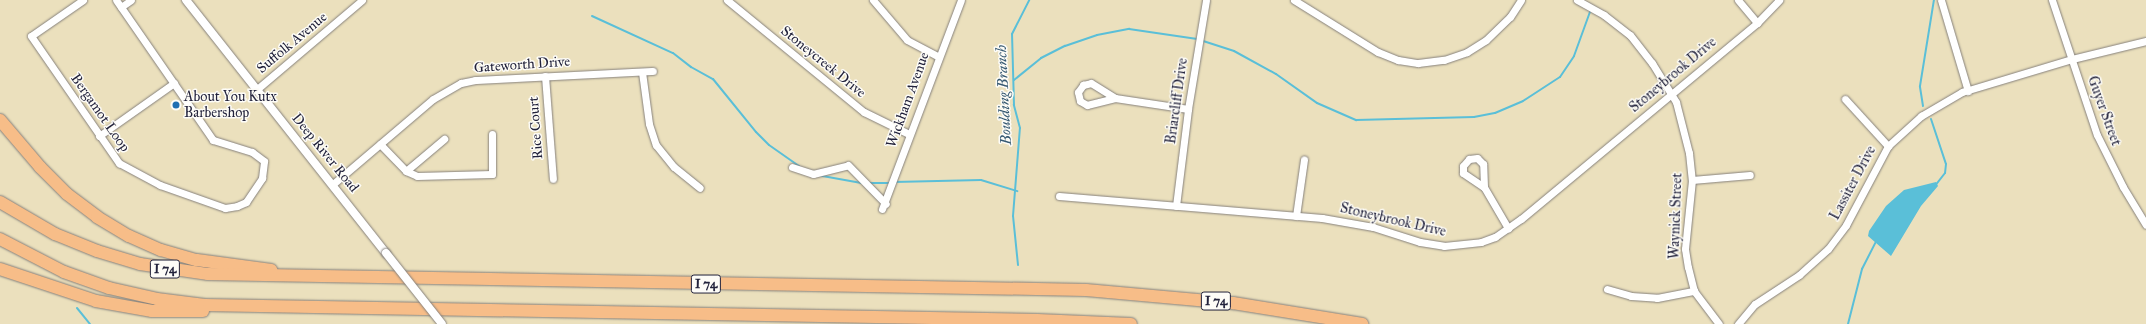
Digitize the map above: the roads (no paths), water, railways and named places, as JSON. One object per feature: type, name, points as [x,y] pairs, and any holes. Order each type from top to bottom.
[{"type":"highway","points":[[0,120],[40,167],[67,194],[97,217],[144,244],[179,256],[217,264],[344,278]]},
{"type":"highway","name":"I 74","points":[[0,202],[35,223],[76,243],[140,264],[223,275],[1086,290],[1233,303],[1362,324]]},
{"type":"highway","name":"I 74","points":[[0,239],[64,272],[109,288],[175,302],[253,307],[1029,320],[1131,324]]},
{"type":"highway","points":[[0,269],[66,293],[125,307],[172,312],[253,307]]},
{"type":"street","name":"Bergamot Loop","points":[[83,0],[31,36],[119,163],[160,185],[225,208],[237,206],[246,202],[262,178],[264,161],[252,152],[213,140],[116,0]]},
{"type":"street","points":[[121,7],[131,0]]},
{"type":"street","name":"Deep River Road","points":[[186,0],[256,90],[333,184],[442,324]]},
{"type":"street","name":"Suffolk Avenue","points":[[256,90],[362,0]]},
{"type":"street","name":"Stoneycreek Drive","points":[[727,0],[864,112],[909,134]]},
{"type":"street","points":[[873,0],[907,40],[938,56]]},
{"type":"street","name":"Wickham Avenue","points":[[792,167],[812,174],[848,165],[884,207],[938,56],[961,0]]},
{"type":"street","name":"Briarcliff Drive","points":[[1176,206],[1188,109],[1206,0]]},
{"type":"street","points":[[1294,0],[1378,52],[1398,60],[1418,62],[1444,60],[1467,52],[1486,40],[1510,17],[1521,0]]},
{"type":"street","name":"Waynick Street","points":[[1577,0],[1604,15],[1630,36],[1652,63],[1671,94],[1684,127],[1692,180],[1685,249],[1694,291],[1719,324]]},
{"type":"street","points":[[1738,0],[1757,22]]},
{"type":"street","name":"Stoneybrook Drive","points":[[1059,196],[1296,216],[1373,227],[1420,242],[1444,246],[1481,242],[1495,237],[1508,228],[1757,22],[1779,0]]},
{"type":"street","points":[[1941,0],[1968,91]]},
{"type":"street","name":"Guyer Street","points":[[2052,0],[2099,140],[2123,187],[2146,225]]},
{"type":"street","name":"Lassiter Drive","points":[[1738,324],[1755,304],[1799,275],[1828,249],[1846,225],[1888,146],[1921,116],[1968,91],[2072,59],[2146,41]]},
{"type":"street","name":"Gateworth Drive","points":[[333,184],[433,99],[455,86],[475,80],[653,71]]},
{"type":"street","points":[[642,72],[649,124],[656,145],[674,167],[700,188]]},
{"type":"street","name":"Rice Court","points":[[545,76],[553,179]]},
{"type":"street","points":[[99,136],[174,83]]},
{"type":"street","points":[[1115,98],[1087,105],[1080,100],[1078,92],[1083,85],[1091,84],[1115,98],[1188,109]]},
{"type":"street","points":[[1845,99],[1888,146]]},
{"type":"street","points":[[380,144],[406,171],[417,176],[492,174],[492,134]]},
{"type":"street","points":[[406,171],[444,139]]},
{"type":"street","points":[[1296,216],[1304,160]]},
{"type":"street","points":[[1692,180],[1750,175]]},
{"type":"street","points":[[1484,187],[1508,228]]},
{"type":"street","points":[[1607,289],[1631,296],[1657,298],[1694,291]]},
{"type":"water","points":[[1936,182],[1938,186],[1921,206],[1891,256],[1868,236],[1869,231],[1886,206],[1904,190]]},
{"type":"waterway","name":"Boulding Branch","points":[[1018,265],[1013,216],[1020,128],[1014,105],[1012,34],[1029,0]]},
{"type":"waterway","points":[[1923,106],[1920,86],[1934,0]]},
{"type":"waterway","points":[[1014,80],[1041,58],[1065,46],[1097,35],[1129,29],[1197,39],[1234,51],[1276,74],[1317,103],[1356,120],[1474,117],[1495,113],[1523,101],[1560,77],[1574,56],[1591,9]]},
{"type":"waterway","points":[[592,16],[673,53],[691,67],[713,79],[756,132],[769,145],[799,166]]},
{"type":"waterway","points":[[1931,119],[1946,164],[1945,173],[1935,186]]},
{"type":"waterway","points":[[817,175],[861,183]]},
{"type":"waterway","points":[[894,182],[981,180],[1017,191]]},
{"type":"waterway","points":[[868,183],[889,183]]},
{"type":"waterway","points":[[1848,324],[1862,269],[1876,241]]},
{"type":"waterway","points":[[77,308],[90,324]]},
{"type":"place","name":"About You Kutx Barbershop","points":[[176,105]]}]
